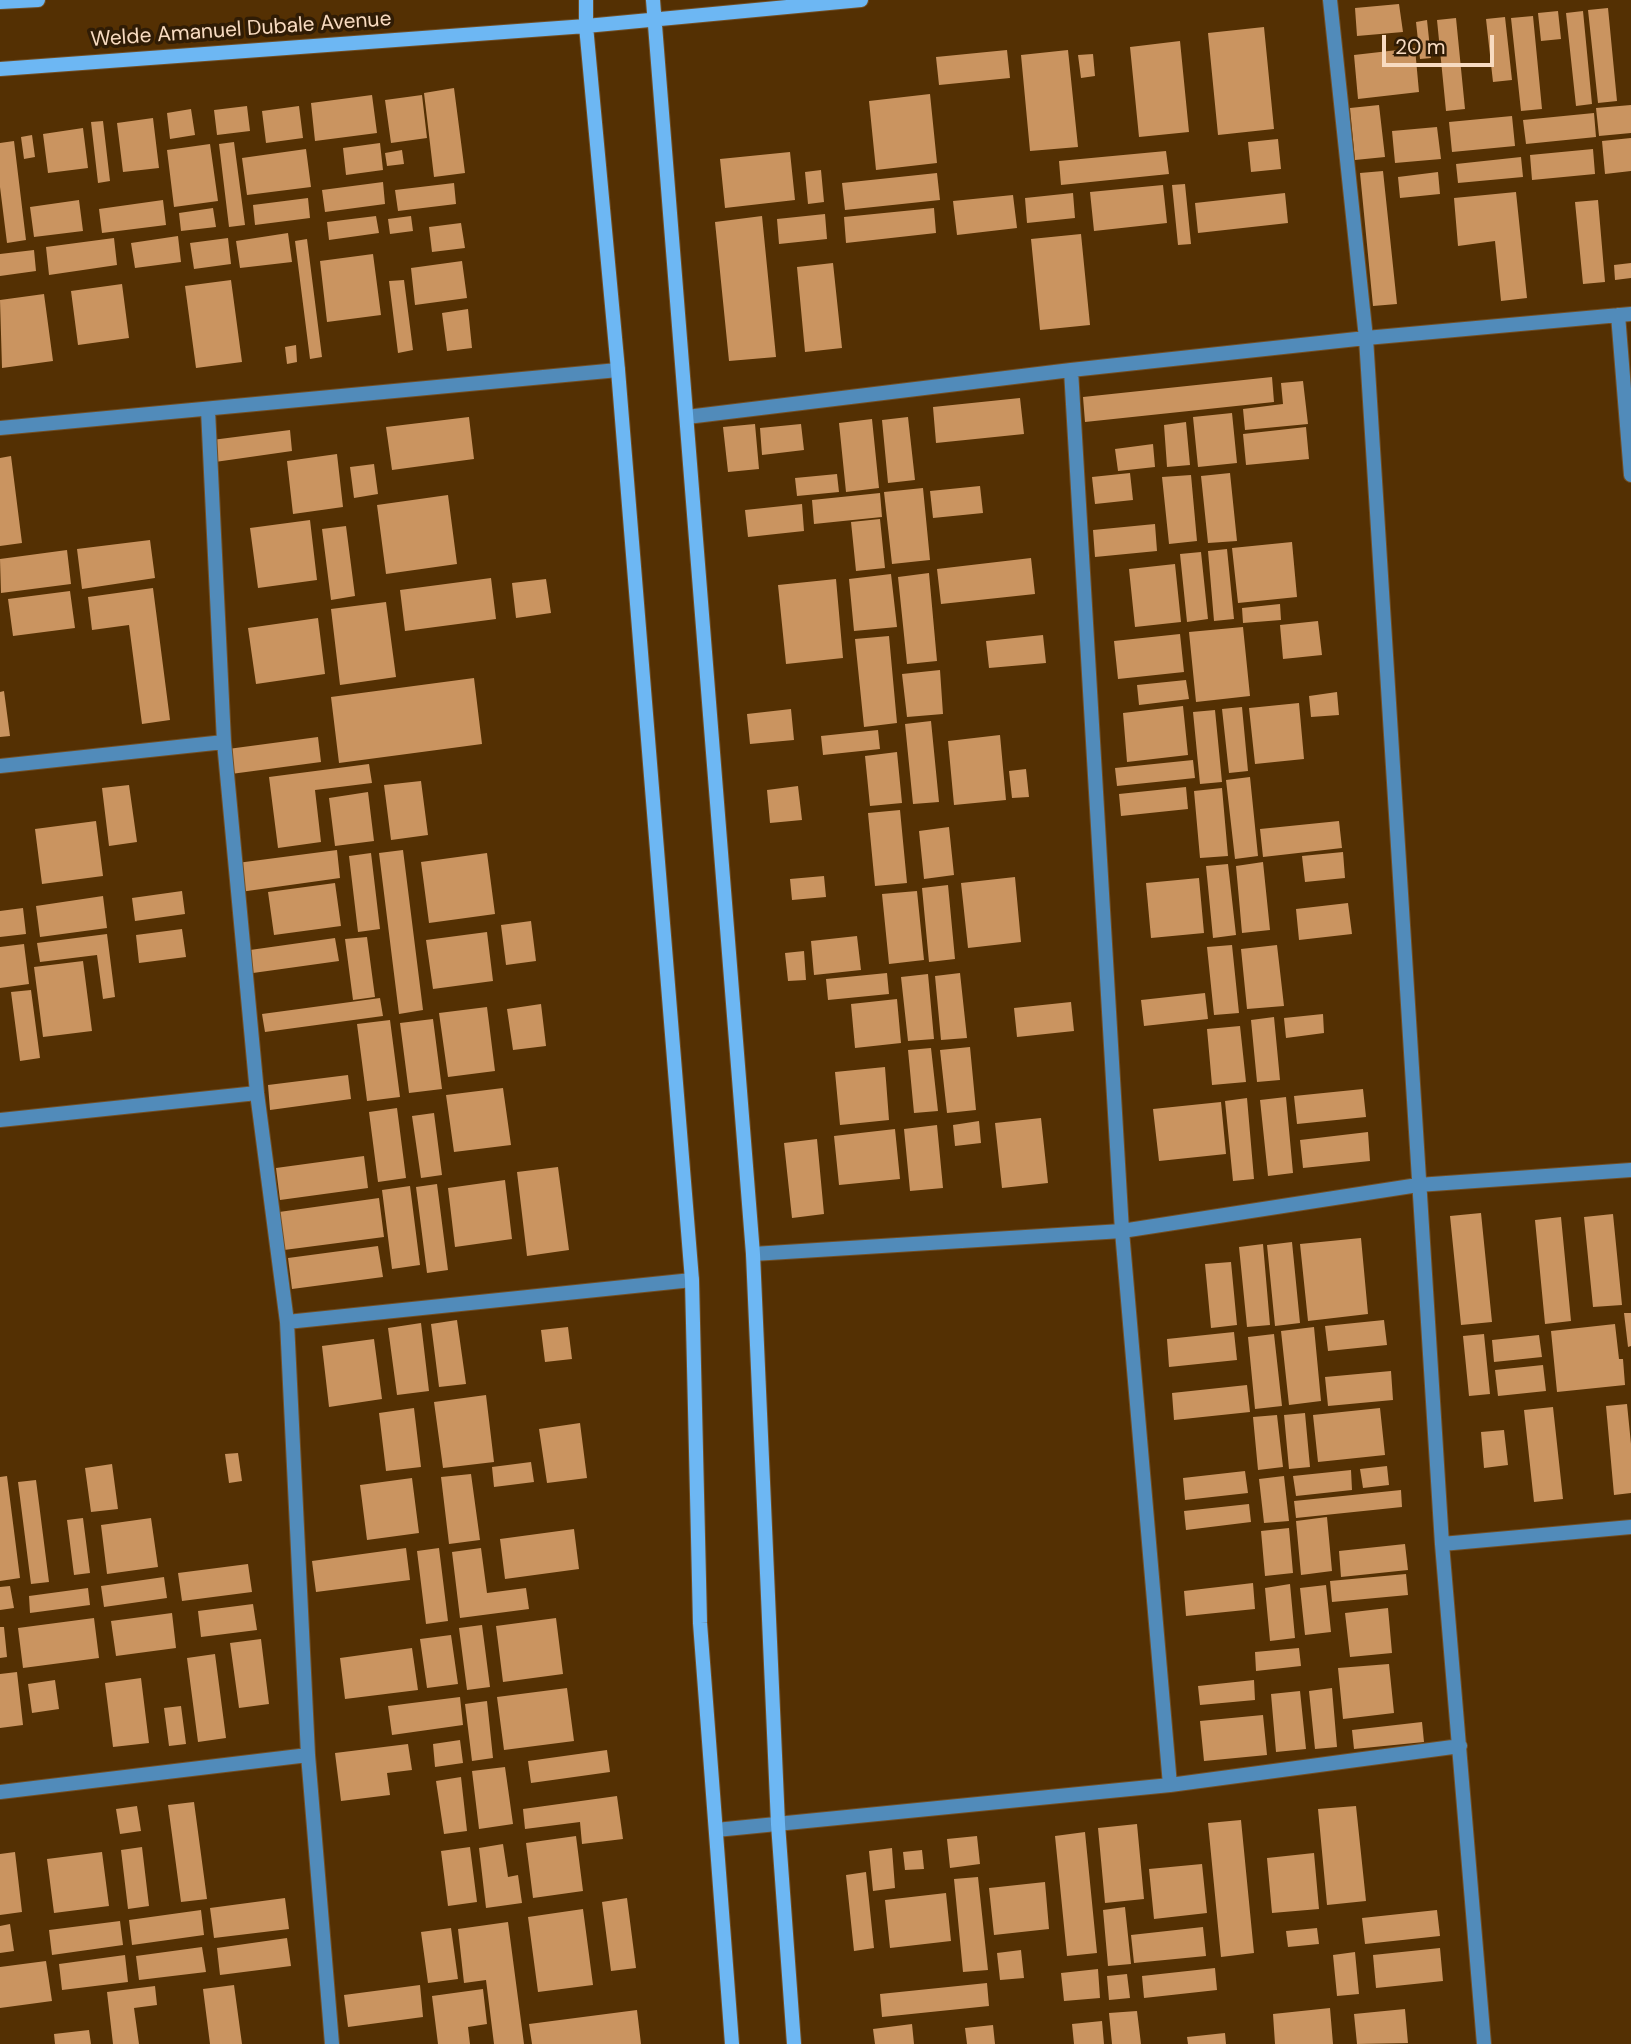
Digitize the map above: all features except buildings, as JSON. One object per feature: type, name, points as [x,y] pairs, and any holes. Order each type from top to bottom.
[{"type":"main road","points":[[0,2],[38,0]]},
{"type":"main road","points":[[586,0],[586,26],[618,370],[692,1280],[700,1623],[732,2044]]},
{"type":"main road","points":[[653,0],[753,1254],[778,1824],[794,2044]]},
{"type":"main road","name":"Welde Amanuel Dubale Avenue","points":[[0,69],[586,26],[860,0]]},
{"type":"street","points":[[1330,0],[1366,338],[1442,1544],[1485,2044]]},
{"type":"street","points":[[687,417],[1071,370],[1366,338],[1625,315],[1631,475]]},
{"type":"street","points":[[0,428],[618,370]]},
{"type":"street","points":[[1071,370],[1122,1231],[1170,1784]]},
{"type":"street","points":[[208,410],[224,742],[257,1093],[287,1322],[308,1755],[332,2044]]},
{"type":"street","points":[[0,766],[224,742]]},
{"type":"street","points":[[0,1120],[257,1093]]},
{"type":"street","points":[[753,1254],[1122,1231],[1418,1185],[1631,1170]]},
{"type":"street","points":[[287,1322],[692,1280]]},
{"type":"street","points":[[1442,1544],[1631,1527]]},
{"type":"street","points":[[716,1830],[1170,1784],[1460,1746]]},
{"type":"street","points":[[0,1792],[308,1755]]}]
